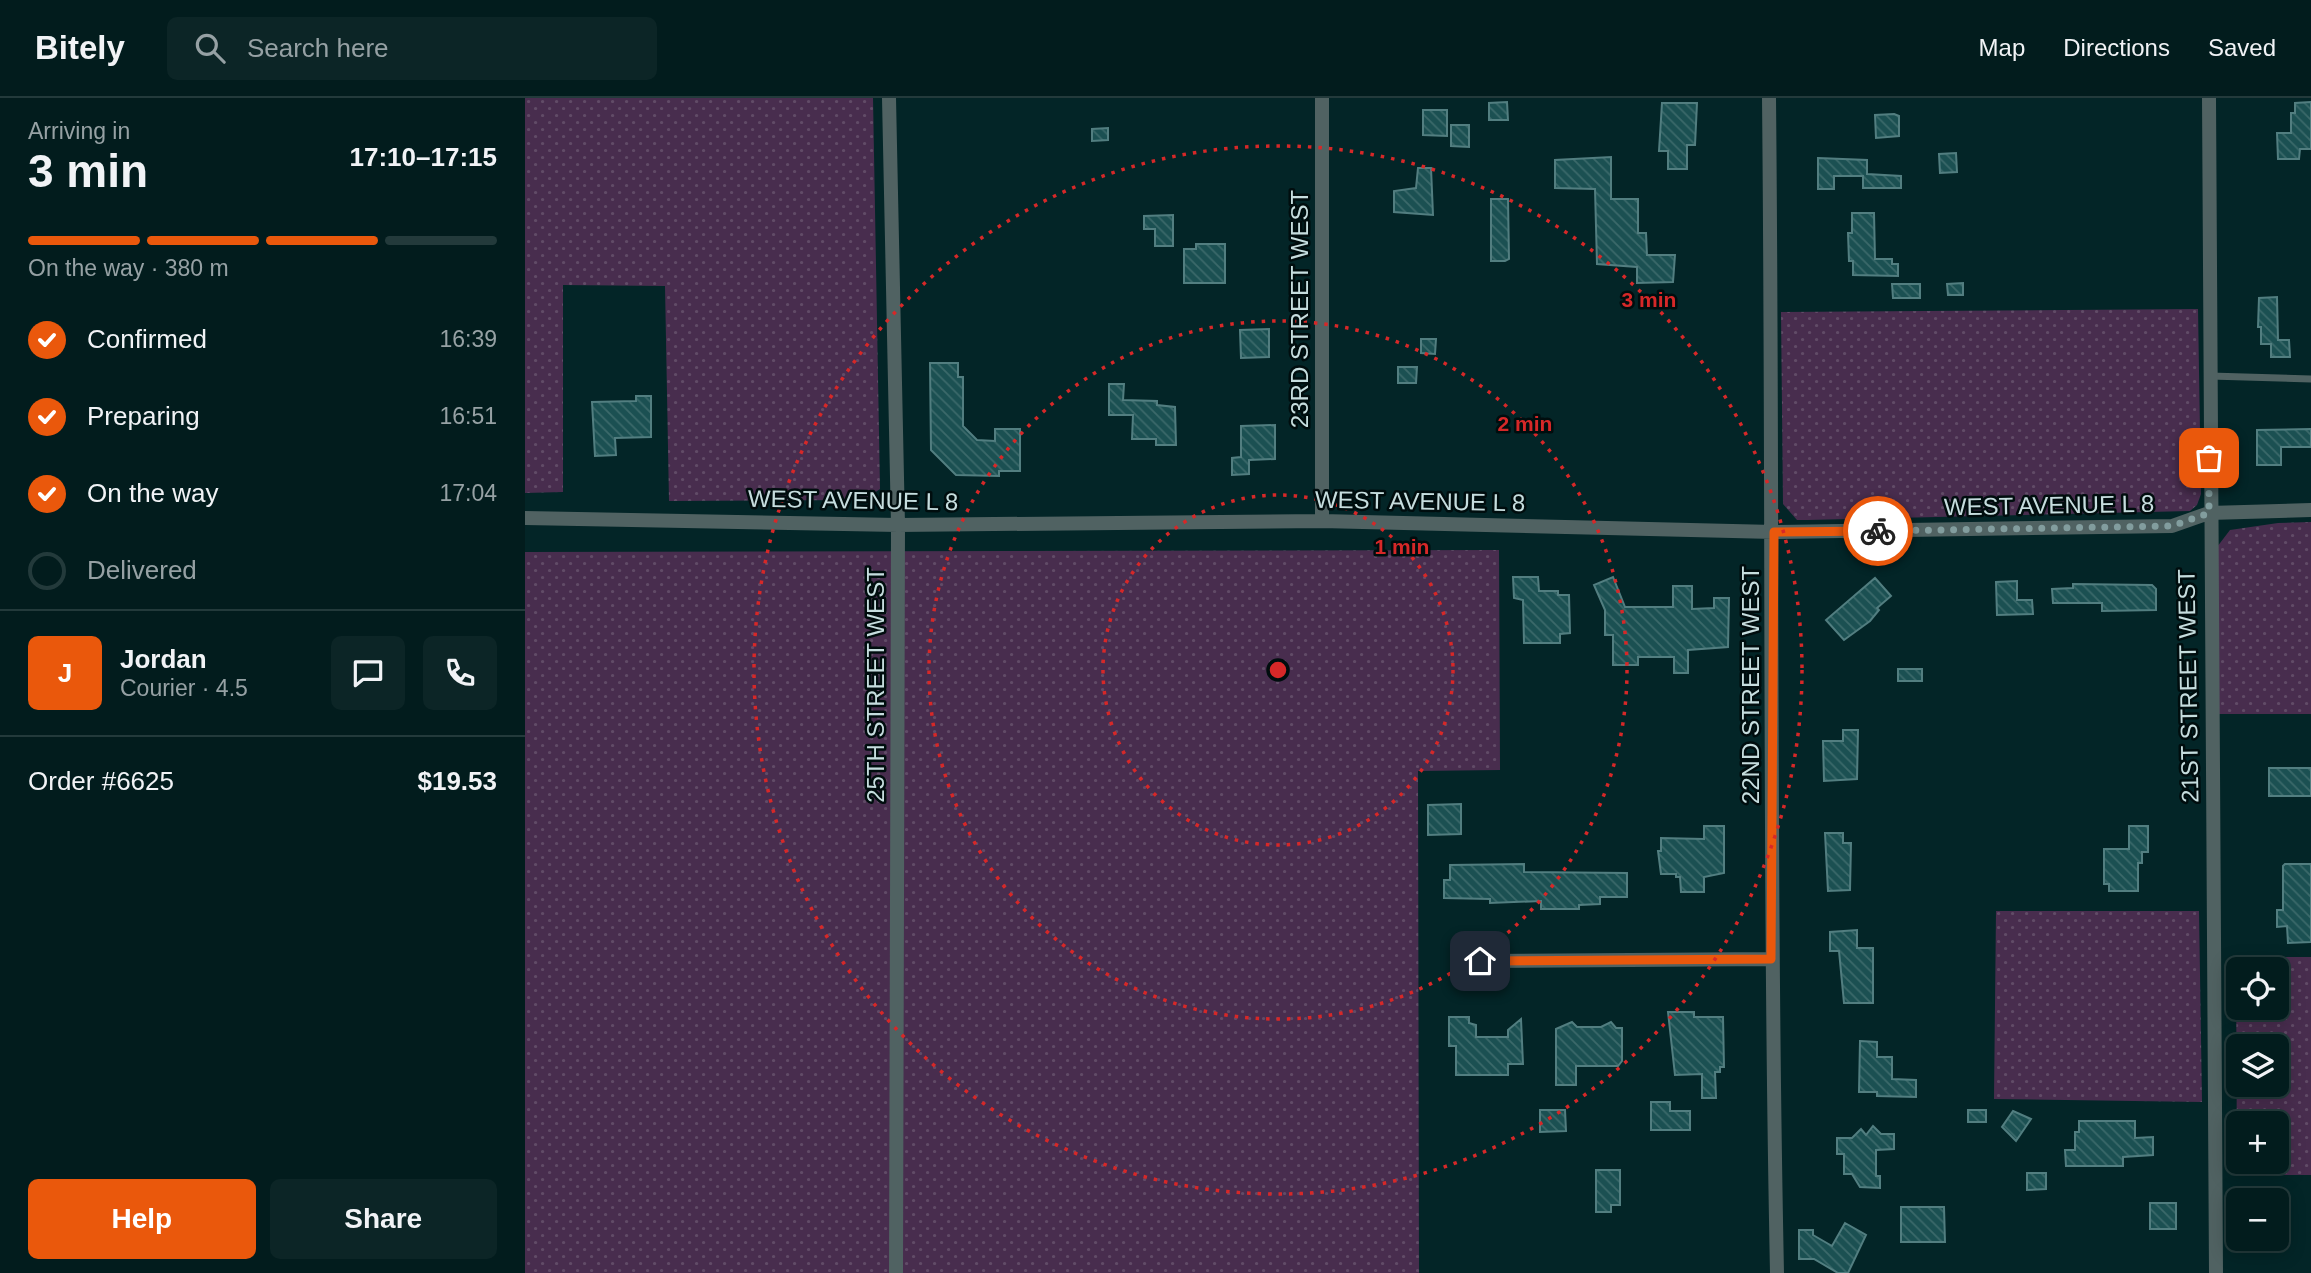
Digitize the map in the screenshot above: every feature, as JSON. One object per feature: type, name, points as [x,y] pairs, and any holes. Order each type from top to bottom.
[{"type":"street","name":"25TH STREET WEST","points":[[889,98],[898,525],[895,1273]]},
{"type":"street","name":"23RD STREET WEST","points":[[1322,98],[1322,521]]},
{"type":"street","name":"22ND STREET WEST","points":[[1769,98],[1774,532],[1771,959],[1777,1273]]},
{"type":"street","name":"21ST STREET WEST","points":[[2209,98],[2209,513],[2216,1273]]},
{"type":"street","name":"WEST AVENUE L 8","points":[[525,518],[898,525],[1322,521],[1774,532],[2172,526],[2209,513],[2311,510]]},
{"type":"street","points":[[1480,961],[1771,959]]},
{"type":"lane","points":[[2209,376],[2311,379]]},
{"type":"shaded area","points":[[525,98],[873,98],[880,489],[864,500],[669,501],[665,286],[563,285],[563,492],[525,493]]},
{"type":"shaded area","points":[[2198,309],[2201,494],[2197,505],[2190,511],[1797,520],[1783,504],[1781,312]]},
{"type":"shaded area","points":[[2311,522],[2311,714],[2219,714],[2217,547],[2230,530],[2278,523]]},
{"type":"shaded area","points":[[1499,550],[1500,770],[1418,771],[1419,1273],[525,1273],[525,552]]},
{"type":"shaded area","points":[[1996,911],[2199,911],[2202,1102],[1994,1099]]},
{"type":"shaded area","points":[[2289,957],[2311,957],[2311,1175],[2237,1175],[2289,1174],[2289,1111],[2237,1111],[2237,1097],[2289,1097],[2289,1034],[2236,1034],[2236,1020],[2289,1020]]},
{"type":"building","points":[[1507,102],[1508,120],[1489,120],[1489,103]]},
{"type":"building","points":[[2311,102],[2311,149],[2300,149],[2299,159],[2278,159],[2277,133],[2291,133],[2291,113],[2295,113],[2295,103]]},
{"type":"building","points":[[1662,103],[1697,103],[1695,145],[1687,145],[1687,169],[1668,169],[1668,151],[1659,151]]},
{"type":"building","points":[[1423,110],[1447,110],[1447,136],[1423,135]]},
{"type":"building","points":[[1875,115],[1899,116],[1899,136],[1876,138]]},
{"type":"building","points":[[1451,125],[1469,125],[1469,147],[1451,146]]},
{"type":"building","points":[[1108,128],[1108,140],[1092,141],[1092,129]]},
{"type":"building","points":[[1956,153],[1957,172],[1940,173],[1939,154]]},
{"type":"building","points":[[1611,157],[1611,199],[1638,199],[1638,233],[1646,233],[1647,255],[1675,255],[1673,282],[1637,283],[1637,267],[1597,264],[1595,189],[1555,188],[1555,160]]},
{"type":"building","points":[[1818,158],[1867,160],[1867,174],[1901,176],[1901,188],[1863,188],[1863,176],[1834,176],[1834,189],[1818,189]]},
{"type":"building","points":[[1418,168],[1431,168],[1433,215],[1394,212],[1394,191],[1416,188]]},
{"type":"building","points":[[1491,199],[1508,199],[1509,259],[1505,261],[1491,261]]},
{"type":"building","points":[[1852,213],[1874,213],[1875,259],[1892,259],[1892,264],[1898,264],[1898,276],[1853,275],[1853,261],[1849,261],[1848,233],[1852,233]]},
{"type":"building","points":[[1173,215],[1173,246],[1155,246],[1155,229],[1144,229],[1144,216]]},
{"type":"building","points":[[1196,244],[1225,244],[1225,283],[1184,283],[1184,249],[1196,249]]},
{"type":"building","points":[[1963,283],[1963,295],[1948,295],[1947,284]]},
{"type":"building","points":[[1892,284],[1920,284],[1920,298],[1893,298]]},
{"type":"building","points":[[2277,297],[2278,340],[2289,340],[2290,357],[2271,357],[2271,344],[2261,344],[2261,327],[2258,327],[2259,298]]},
{"type":"building","points":[[1269,329],[1269,357],[1241,358],[1240,330]]},
{"type":"building","points":[[1421,339],[1436,339],[1435,354],[1421,353]]},
{"type":"building","points":[[930,363],[958,363],[958,377],[963,377],[963,426],[977,440],[995,441],[995,429],[1020,429],[1020,471],[999,471],[999,476],[956,475],[931,450]]},
{"type":"building","points":[[1398,367],[1417,367],[1416,383],[1398,383]]},
{"type":"building","points":[[1109,384],[1124,384],[1123,400],[1157,401],[1157,405],[1175,407],[1176,445],[1156,445],[1156,439],[1132,439],[1133,415],[1109,415]]},
{"type":"building","points":[[636,396],[651,396],[651,437],[615,438],[616,455],[595,456],[592,402],[636,401]]},
{"type":"building","points":[[1275,425],[1275,459],[1249,460],[1249,474],[1232,475],[1232,458],[1241,457],[1241,426]]},
{"type":"building","points":[[2311,429],[2311,447],[2281,447],[2281,465],[2257,465],[2257,430]]},
{"type":"building","points":[[1513,577],[1538,577],[1539,591],[1558,591],[1558,595],[1569,595],[1570,633],[1560,634],[1560,643],[1524,643],[1523,600],[1514,598]]},
{"type":"building","points":[[1613,577],[1625,607],[1673,607],[1673,586],[1692,586],[1692,609],[1714,608],[1714,598],[1729,598],[1728,647],[1688,650],[1688,673],[1674,673],[1674,657],[1638,657],[1638,665],[1613,665],[1613,635],[1605,635],[1605,610],[1594,585]]},
{"type":"building","points":[[1875,578],[1891,596],[1877,608],[1879,610],[1870,621],[1844,640],[1826,620]]},
{"type":"building","points":[[2017,581],[2017,600],[2032,600],[2033,614],[1997,615],[1996,582]]},
{"type":"building","points":[[2073,584],[2152,585],[2156,589],[2156,610],[2102,611],[2102,603],[2053,603],[2052,589],[2073,588]]},
{"type":"building","points":[[1898,669],[1922,669],[1922,681],[1898,681]]},
{"type":"building","points":[[1843,730],[1858,730],[1857,779],[1824,781],[1823,741],[1843,741]]},
{"type":"building","points":[[2269,768],[2311,768],[2311,796],[2269,796]]},
{"type":"building","points":[[1461,804],[1461,834],[1428,835],[1428,805]]},
{"type":"building","points":[[1704,826],[1724,826],[1724,873],[1704,877],[1704,892],[1681,892],[1680,877],[1676,877],[1676,874],[1661,874],[1658,851],[1661,851],[1661,838],[1704,839]]},
{"type":"building","points":[[2129,826],[2148,826],[2148,852],[2142,852],[2142,863],[2138,863],[2138,891],[2109,891],[2109,884],[2104,884],[2104,849],[2129,849]]},
{"type":"building","points":[[1825,833],[1843,833],[1843,843],[1851,843],[1850,890],[1828,891]]},
{"type":"building","points":[[1524,864],[1524,872],[1627,873],[1627,897],[1600,897],[1600,904],[1579,905],[1579,909],[1541,909],[1541,901],[1490,903],[1490,899],[1444,898],[1444,880],[1450,880],[1450,865]]},
{"type":"building","points":[[2285,864],[2311,864],[2311,942],[2288,943],[2287,926],[2277,927],[2277,910],[2283,910]]},
{"type":"building","points":[[1857,930],[1857,948],[1873,948],[1873,1003],[1844,1003],[1839,951],[1830,951],[1830,932]]},
{"type":"building","points":[[1668,1012],[1694,1012],[1694,1017],[1723,1017],[1724,1067],[1720,1067],[1720,1072],[1715,1072],[1716,1098],[1702,1098],[1702,1074],[1675,1075]]},
{"type":"building","points":[[1449,1017],[1469,1017],[1469,1023],[1476,1025],[1476,1037],[1508,1037],[1508,1030],[1521,1019],[1523,1064],[1508,1064],[1508,1075],[1456,1075],[1456,1046],[1449,1046]]},
{"type":"building","points":[[1572,1022],[1577,1027],[1601,1027],[1611,1022],[1616,1028],[1622,1028],[1622,1061],[1618,1066],[1576,1066],[1576,1085],[1556,1085],[1556,1029]]},
{"type":"building","points":[[1860,1041],[1877,1042],[1877,1057],[1892,1057],[1892,1079],[1916,1080],[1916,1097],[1877,1096],[1877,1092],[1859,1092]]},
{"type":"building","points":[[1651,1102],[1670,1102],[1670,1111],[1690,1111],[1690,1130],[1651,1130]]},
{"type":"building","points":[[1540,1110],[1565,1110],[1566,1131],[1540,1132]]},
{"type":"building","points":[[1968,1110],[1986,1110],[1986,1122],[1968,1122]]},
{"type":"building","points":[[2013,1111],[2031,1119],[2016,1141],[2002,1127]]},
{"type":"building","points":[[2079,1121],[2135,1121],[2135,1138],[2153,1137],[2153,1155],[2123,1157],[2123,1166],[2066,1166],[2065,1150],[2075,1150],[2075,1132],[2079,1132]]},
{"type":"building","points":[[1873,1126],[1881,1134],[1894,1134],[1894,1149],[1876,1150],[1876,1176],[1880,1176],[1880,1188],[1860,1187],[1852,1174],[1844,1174],[1844,1154],[1837,1154],[1837,1138],[1852,1138],[1861,1129],[1866,1135]]},
{"type":"building","points":[[1596,1170],[1620,1170],[1620,1205],[1611,1205],[1611,1212],[1596,1212]]},
{"type":"building","points":[[2027,1173],[2046,1173],[2046,1189],[2027,1190]]},
{"type":"building","points":[[2150,1203],[2176,1203],[2176,1229],[2150,1229]]},
{"type":"building","points":[[1901,1207],[1944,1207],[1945,1242],[1901,1242]]},
{"type":"building","points":[[1845,1223],[1866,1235],[1848,1273],[1838,1273],[1814,1259],[1799,1259],[1799,1230],[1813,1230],[1813,1235],[1832,1246]]},
{"type":"way so far","points":[[1878,531],[2172,526],[2209,513],[2209,458]]},
{"type":"route","points":[[1480,961],[1771,959],[1774,532],[1878,531]]}]
